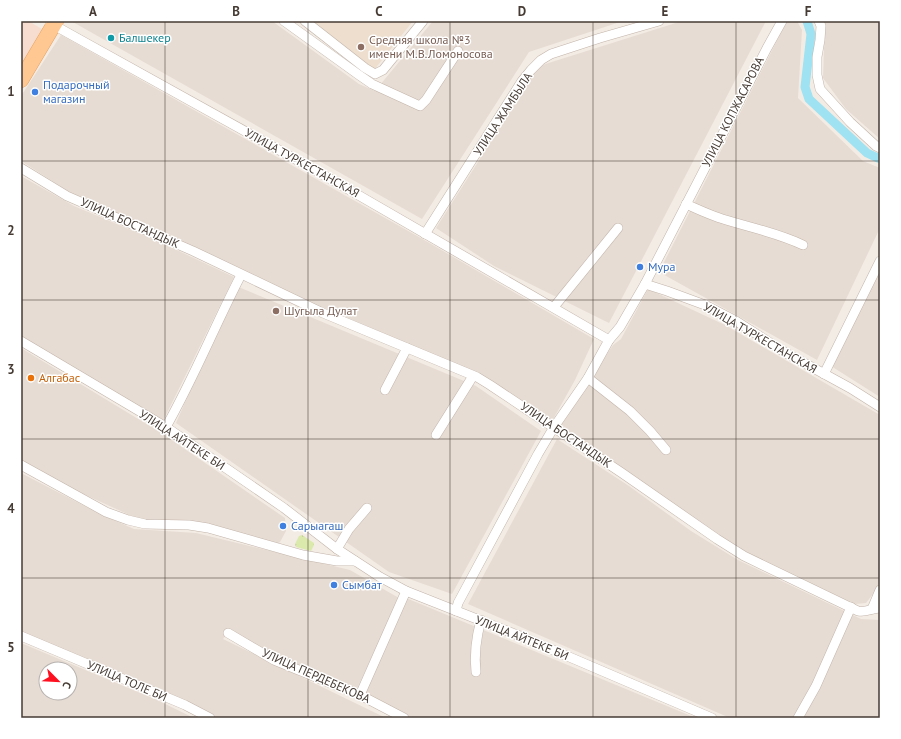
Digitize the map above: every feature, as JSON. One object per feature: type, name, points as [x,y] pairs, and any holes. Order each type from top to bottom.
[{"type":"main road","points":[[21,80],[53,22]]},
{"type":"street","points":[[284,21],[359,76],[372,84],[420,106],[426,100],[458,51]]},
{"type":"street","points":[[305,21],[364,68],[375,74],[383,70],[423,21]]},
{"type":"street","name":"УЛИЦА ЖАМБЫЛА","points":[[425,234],[522,82],[541,60],[551,54],[659,21]]},
{"type":"street","name":"УЛИЦА КОПЖАСАРОВА","points":[[645,284],[782,21]]},
{"type":"street","points":[[819,21],[821,26],[817,57],[817,75],[820,89],[850,122],[880,148]]},
{"type":"street","name":"УЛИЦА ТУРКЕСТАНСКАЯ","points":[[53,22],[315,170],[609,340]]},
{"type":"street","name":"УЛИЦА БОСТАНДЫК","points":[[21,168],[67,196],[193,251],[323,313],[490,385],[744,556],[851,607],[864,612],[876,608]]},
{"type":"street","points":[[686,204],[726,220],[790,238],[803,245]]},
{"type":"street","points":[[554,307],[618,228]]},
{"type":"street","points":[[824,374],[880,261]]},
{"type":"street","points":[[166,427],[241,274]]},
{"type":"street","points":[[456,611],[458,603],[491,539],[554,427],[588,378],[609,340],[620,327],[645,284]]},
{"type":"street","name":"УЛИЦА ТУРКЕСТАНСКАЯ","points":[[645,284],[705,305],[736,321],[786,353],[880,406]]},
{"type":"street","name":"УЛИЦА АЙТЕКЕ БИ","points":[[21,341],[166,427],[284,508],[337,549],[380,577],[406,591],[481,620],[712,718]]},
{"type":"street","points":[[385,390],[407,348]]},
{"type":"street","points":[[436,436],[472,376]]},
{"type":"street","points":[[588,378],[630,411],[666,450]]},
{"type":"street","points":[[21,465],[106,512],[128,520],[145,524],[189,525],[208,528],[303,555],[337,561],[355,561]]},
{"type":"street","points":[[337,549],[349,529],[367,508]]},
{"type":"street","points":[[876,608],[880,590]]},
{"type":"street","points":[[360,694],[406,591]]},
{"type":"street","points":[[798,718],[818,681],[851,607]]},
{"type":"street","points":[[476,672],[474,657],[481,620]]},
{"type":"street","name":"УЛИЦА ПЕРДЕБЕКОВА","points":[[228,633],[274,660],[360,694],[404,718]]},
{"type":"street","name":"УЛИЦА ТОЛЕ БИ","points":[[21,636],[185,705],[210,718]]},
{"type":"shaded area","points":[[21,21],[28,21],[42,29],[21,65]]},
{"type":"shaded area","points":[[71,21],[272,21],[359,84],[375,91],[433,21],[623,21],[529,52],[422,219]]},
{"type":"shaded area","name":"Средняя школа №3 имени М.В.Ломоносова","points":[[297,21],[413,21],[370,75],[363,72]]},
{"type":"shaded area","points":[[682,21],[766,21],[609,323],[494,266],[436,228],[539,66]]},
{"type":"shaded area","points":[[787,21],[797,21],[802,30],[798,98],[863,161],[880,168],[880,228],[817,360],[659,272]]},
{"type":"shaded area","points":[[824,21],[880,21],[880,139],[846,109],[823,78]]},
{"type":"shaded area","points":[[61,35],[426,241],[594,339],[575,380],[551,423],[483,376],[241,272],[170,235],[77,197],[21,161],[21,96]]},
{"type":"shaded area","points":[[21,176],[74,206],[162,243],[234,277],[163,421],[21,336]]},
{"type":"shaded area","points":[[880,269],[880,397],[831,366]]},
{"type":"shaded area","points":[[236,286],[476,386],[541,431],[452,594],[389,572],[176,423]]},
{"type":"shaded area","points":[[648,289],[725,325],[880,415],[880,582],[866,603],[855,604],[741,551],[559,426],[613,345],[621,339]]},
{"type":"shaded area","points":[[21,348],[163,434],[285,518],[286,531],[280,542],[274,546],[189,524],[136,518],[79,492],[21,461]]},
{"type":"shaded area","points":[[557,439],[629,486],[691,531],[738,560],[861,619],[880,620],[880,718],[730,718],[468,604]]},
{"type":"shaded area","points":[[21,473],[100,514],[134,529],[196,533],[350,570],[399,598],[355,693],[226,635],[223,639],[386,718],[208,718],[21,634]]},
{"type":"shaded area","points":[[406,598],[696,718],[404,718],[360,695]]},
{"type":"shaded area","points":[[21,643],[64,661],[38,661],[38,701],[78,701],[78,667],[157,700],[194,718],[21,718]]},
{"type":"green space","points":[[302,535],[314,543],[311,551],[296,547],[295,544],[299,536]]},
{"type":"waterway","points":[[807,21],[811,34],[805,87],[809,99],[867,153],[880,159]]},
{"type":"place","name":"Балшекер","points":[[111,38]]},
{"type":"place","name":"Средняя школа №3 имени М.В.Ломоносова","points":[[361,47]]},
{"type":"place","name":"Подарочный магазин","points":[[35,92]]},
{"type":"place","name":"Мура","points":[[640,267]]},
{"type":"place","name":"Шугыла Дулат","points":[[276,311]]},
{"type":"place","name":"Алгабас","points":[[31,378]]},
{"type":"place","name":"Сарыагаш","points":[[283,526]]},
{"type":"place","name":"Сымбат","points":[[334,585]]}]
